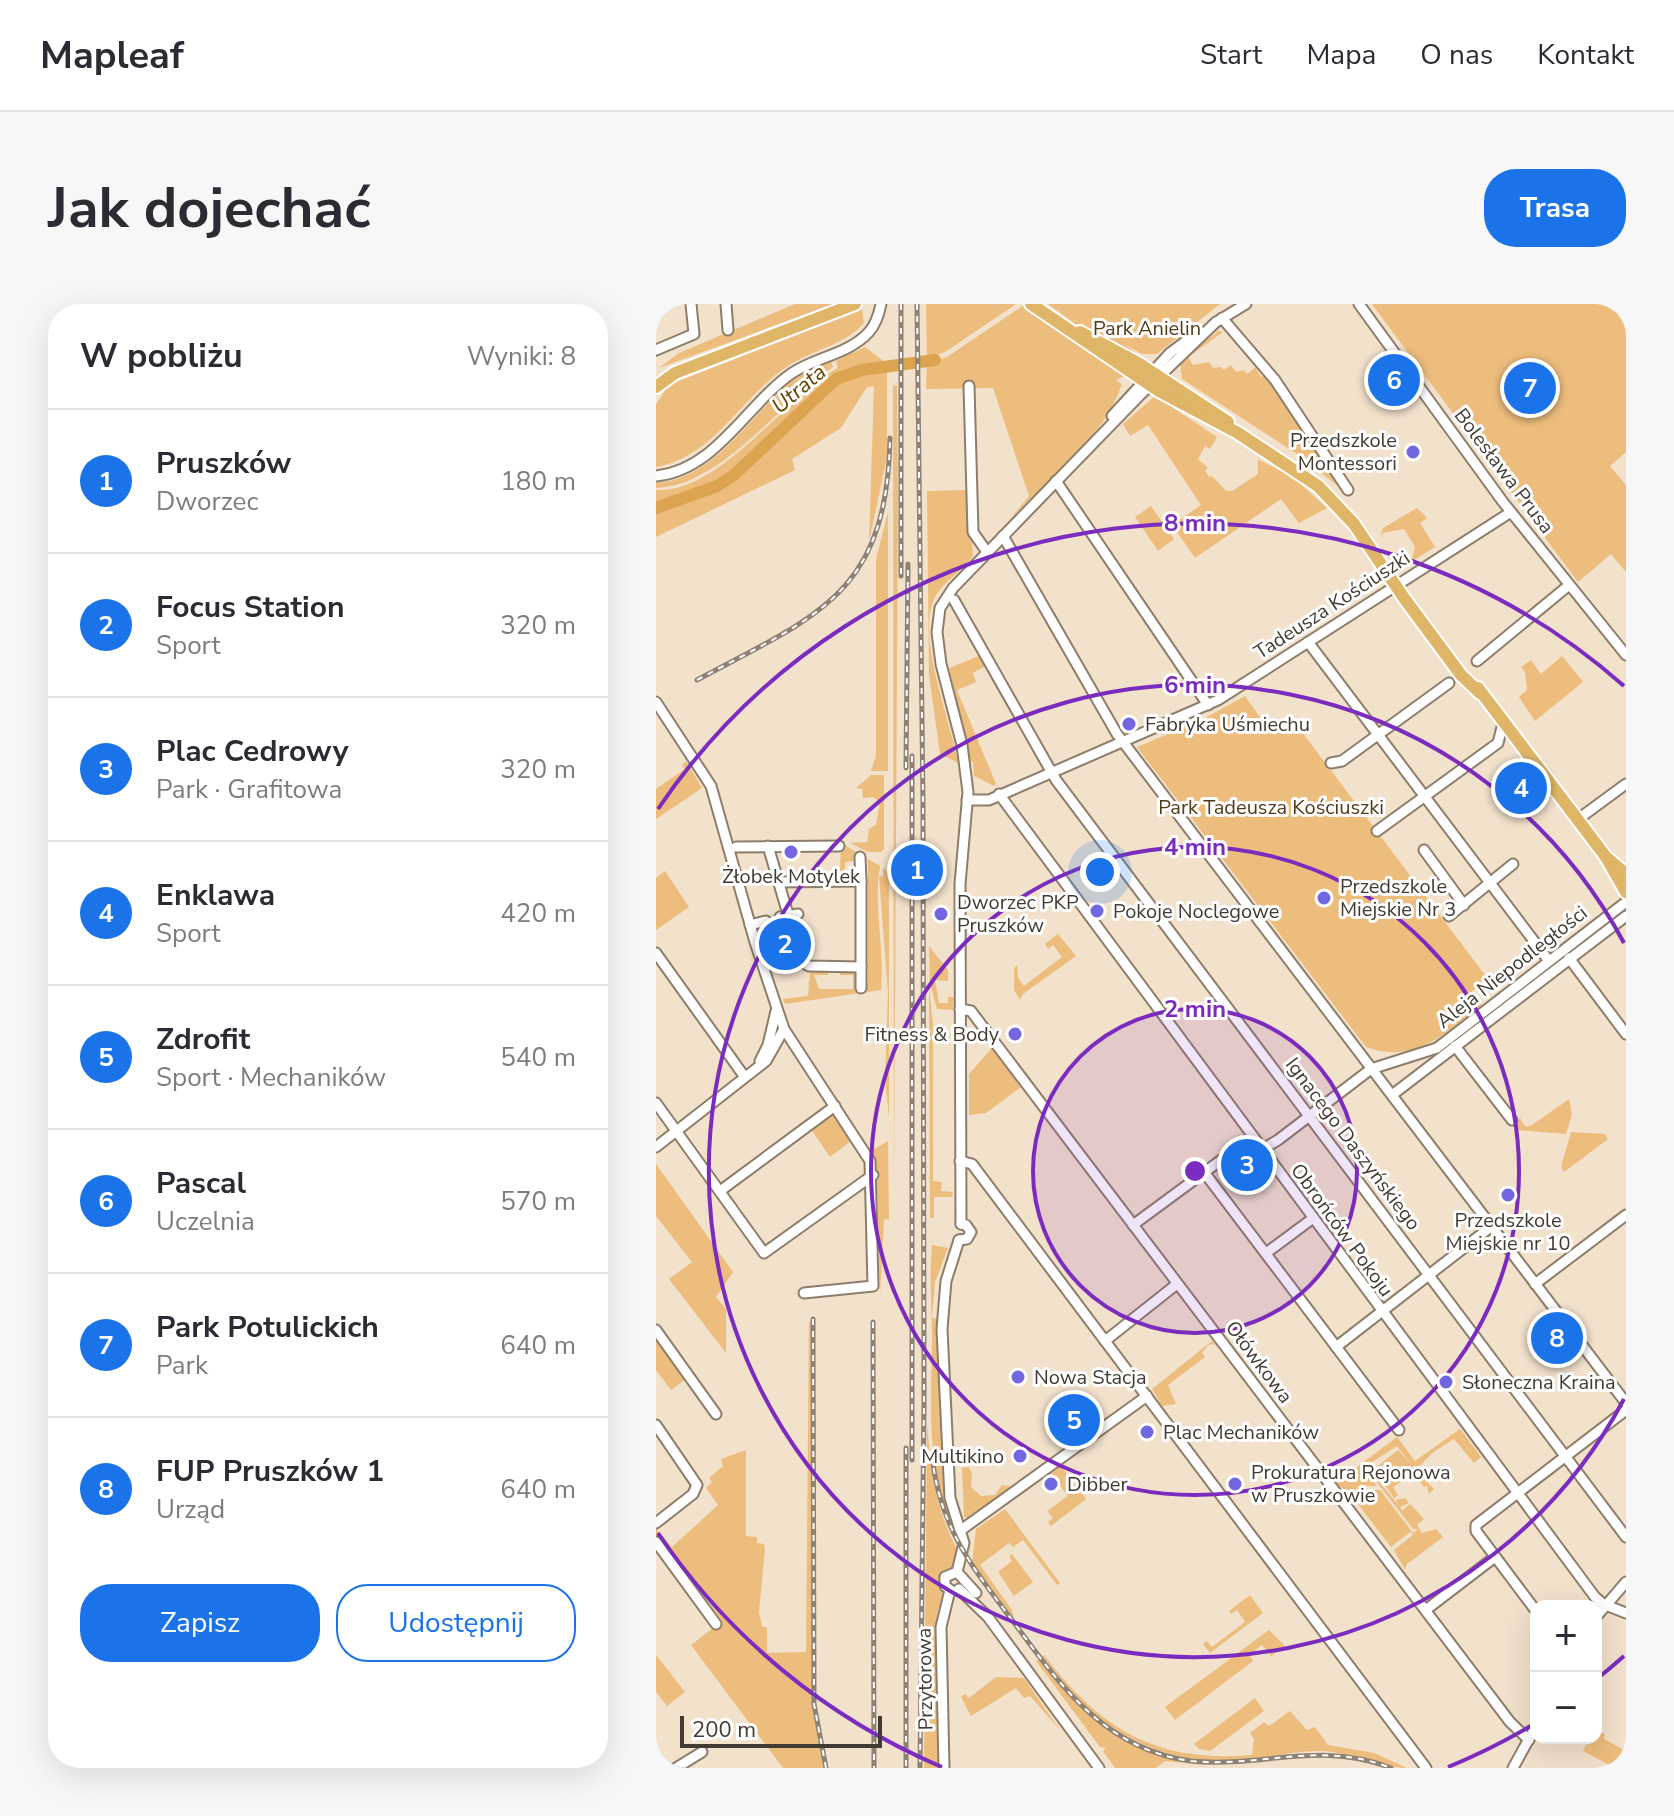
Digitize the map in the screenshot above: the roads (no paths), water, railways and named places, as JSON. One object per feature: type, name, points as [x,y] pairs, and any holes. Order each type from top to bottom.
[{"type":"main road","points":[[656,375],[675,373],[852,305]]},
{"type":"main road","points":[[1036,305],[1318,486],[1367,542],[1372,556],[1398,583],[1461,675],[1480,693],[1606,857],[1626,892]]},
{"type":"main road","points":[[656,387],[675,373]]},
{"type":"main road","points":[[1151,378],[1182,392],[1238,433]]},
{"type":"main road","points":[[1606,857],[1626,874]]},
{"type":"street","points":[[656,350],[694,334],[691,304]]},
{"type":"street","points":[[726,304],[728,330]]},
{"type":"street","points":[[656,476],[679,472],[698,461],[788,376],[861,339],[874,324],[881,304]]},
{"type":"street","points":[[1147,1396],[961,1530],[950,1498],[942,1329],[946,1281],[959,1240],[954,1233],[961,1224],[960,884],[967,800],[962,745],[941,664],[937,632],[940,608],[953,588],[1093,442],[1176,348],[1246,304]]},
{"type":"street","name":"Bolesława Prusa","points":[[1359,304],[1511,512],[1568,586],[1621,643],[1626,655]]},
{"type":"street","points":[[1151,378],[1219,320]]},
{"type":"street","points":[[1219,320],[1275,380],[1348,490]]},
{"type":"street","points":[[1174,361],[1174,378],[1182,392]]},
{"type":"street","points":[[969,386],[973,532],[987,552]]},
{"type":"street","points":[[1056,481],[1208,705]]},
{"type":"street","name":"Tadeusza Kościuszki","points":[[967,800],[981,803],[1208,705],[1511,512]]},
{"type":"street","points":[[1003,536],[1123,742],[1625,1403],[1565,1456],[1475,1526],[1530,1603]]},
{"type":"street","points":[[1477,661],[1568,586]]},
{"type":"street","name":"Ignacego Daszyńskiego","points":[[954,600],[1050,772],[1626,1537]]},
{"type":"street","points":[[1308,642],[1549,961]]},
{"type":"street","points":[[1331,763],[1342,761],[1449,683]]},
{"type":"street","points":[[656,702],[711,786],[750,925],[784,1029],[865,1150],[873,1175],[873,1286],[804,1293]]},
{"type":"street","points":[[1377,831],[1498,743],[1503,723]]},
{"type":"street","points":[[1577,820],[1626,784]]},
{"type":"street","name":"Obrońców Pokoju","points":[[996,795],[1381,1312],[1605,1605]]},
{"type":"street","points":[[768,846],[805,965],[861,967]]},
{"type":"street","points":[[736,847],[839,846]]},
{"type":"street","points":[[1424,850],[1464,905]]},
{"type":"street","points":[[860,857],[861,988]]},
{"type":"street","points":[[1449,916],[1513,864]]},
{"type":"street","points":[[778,882],[861,881]]},
{"type":"street","name":"Aleja Niepodległości","points":[[1371,1069],[1455,1046],[1569,958],[1626,902]]},
{"type":"street","name":"Aleja Niepodległości","points":[[1392,1095],[1549,961],[1626,916]]},
{"type":"street","points":[[750,925],[766,921]]},
{"type":"street","points":[[656,953],[744,1076]]},
{"type":"street","points":[[1569,958],[1626,1034]]},
{"type":"street","points":[[756,1067],[768,1045],[776,1009]]},
{"type":"street","name":"Ołówkowa","points":[[960,1009],[971,1011],[1515,1728],[1529,1740]]},
{"type":"street","points":[[656,1147],[773,1052],[784,1029]]},
{"type":"street","points":[[1455,1046],[1512,1120]]},
{"type":"street","points":[[1133,1225],[1232,1152],[1261,1150],[1310,1117],[1371,1069]]},
{"type":"street","points":[[656,1103],[764,1253],[873,1175]]},
{"type":"street","points":[[720,1191],[835,1106]]},
{"type":"street","points":[[1244,1150],[1250,1136]]},
{"type":"street","points":[[960,1161],[972,1164],[1426,1768]]},
{"type":"street","points":[[1204,1172],[1399,1430]]},
{"type":"street","points":[[1535,1284],[1626,1215]]},
{"type":"street","points":[[1266,1253],[1312,1219]]},
{"type":"street","points":[[1336,1347],[1492,1226]]},
{"type":"street","points":[[1105,1341],[1177,1284]]},
{"type":"street","points":[[656,1330],[716,1414]]},
{"type":"street","points":[[656,1425],[693,1475],[696,1488],[656,1523]]},
{"type":"street","name":"Przytorowa","points":[[944,1768],[942,1621],[957,1583],[965,1547],[961,1530]]},
{"type":"street","points":[[656,1542],[716,1624]]},
{"type":"street","points":[[1427,1609],[1495,1557]]},
{"type":"street","points":[[1602,1609],[1626,1582]]},
{"type":"street","points":[[957,1583],[988,1617],[1099,1768]]},
{"type":"street","points":[[1605,1605],[1626,1613]]},
{"type":"street","points":[[1513,1768],[1529,1740]]},
{"type":"street","points":[[676,1768],[702,1752]]},
{"type":"waterway","name":"Utrata","points":[[656,508],[717,486],[734,475],[836,379],[862,370],[935,360]]},
{"type":"railway","points":[[901,304],[901,576]]},
{"type":"railway","points":[[917,304],[923,804],[924,1402],[920,1768]]},
{"type":"railway","points":[[697,680],[778,637],[838,594],[860,566],[876,533],[886,491],[890,438]]},
{"type":"railway","points":[[906,768],[908,564]]},
{"type":"railway","points":[[912,756],[912,1460]]},
{"type":"railway","points":[[813,1319],[814,1704],[826,1768]]},
{"type":"railway","points":[[873,1322],[874,1768]]},
{"type":"railway","points":[[906,1448],[906,1768]]},
{"type":"railway","points":[[932,1456],[936,1483],[951,1528],[974,1568],[1053,1674],[1071,1695],[1112,1731],[1162,1755],[1191,1761],[1242,1761],[1315,1755],[1365,1760],[1391,1768]]},
{"type":"place","name":"Pascal","points":[[1394,380]]},
{"type":"place","name":"Park Potulickich","points":[[1530,388]]},
{"type":"place","name":"Przedszkole Montessori","points":[[1413,452]]},
{"type":"place","name":"Fabryka Uśmiechu","points":[[1129,724]]},
{"type":"place","name":"Enklawa","points":[[1521,788]]},
{"type":"place","name":"Żłobek Motylek","points":[[791,852]]},
{"type":"place","name":"Pruszków","points":[[917,870]]},
{"type":"place","name":"Przedszkole Miejskie Nr 3","points":[[1324,898]]},
{"type":"place","name":"Pokoje Noclegowe","points":[[1097,911]]},
{"type":"place","name":"Dworzec PKP Pruszków","points":[[941,914]]},
{"type":"place","name":"Focus Station","points":[[785,944]]},
{"type":"place","name":"Fitness & Body","points":[[1015,1034]]},
{"type":"place","name":"Plac Cedrowy","points":[[1247,1165]]},
{"type":"place","name":"Przedszkole Miejskie nr 10","points":[[1508,1195]]},
{"type":"place","name":"FUP Pruszków 1","points":[[1557,1338]]},
{"type":"place","name":"Nowa Stacja","points":[[1018,1377]]},
{"type":"place","name":"Słoneczna Kraina","points":[[1446,1382]]},
{"type":"place","name":"Zdrofit","points":[[1074,1420]]},
{"type":"place","name":"Plac Mechaników","points":[[1147,1432]]},
{"type":"place","name":"Multikino","points":[[1020,1456]]},
{"type":"place","name":"Dibber","points":[[1051,1484]]},
{"type":"place","name":"Prokuratura Rejonowa w Pruszkowie","points":[[1235,1484]]},
{"type":"park label","name":"Park Anielin","points":[[1147,328]]},
{"type":"park label","name":"Park Tadeusza Kościuszki","points":[[1271,807]]}]
